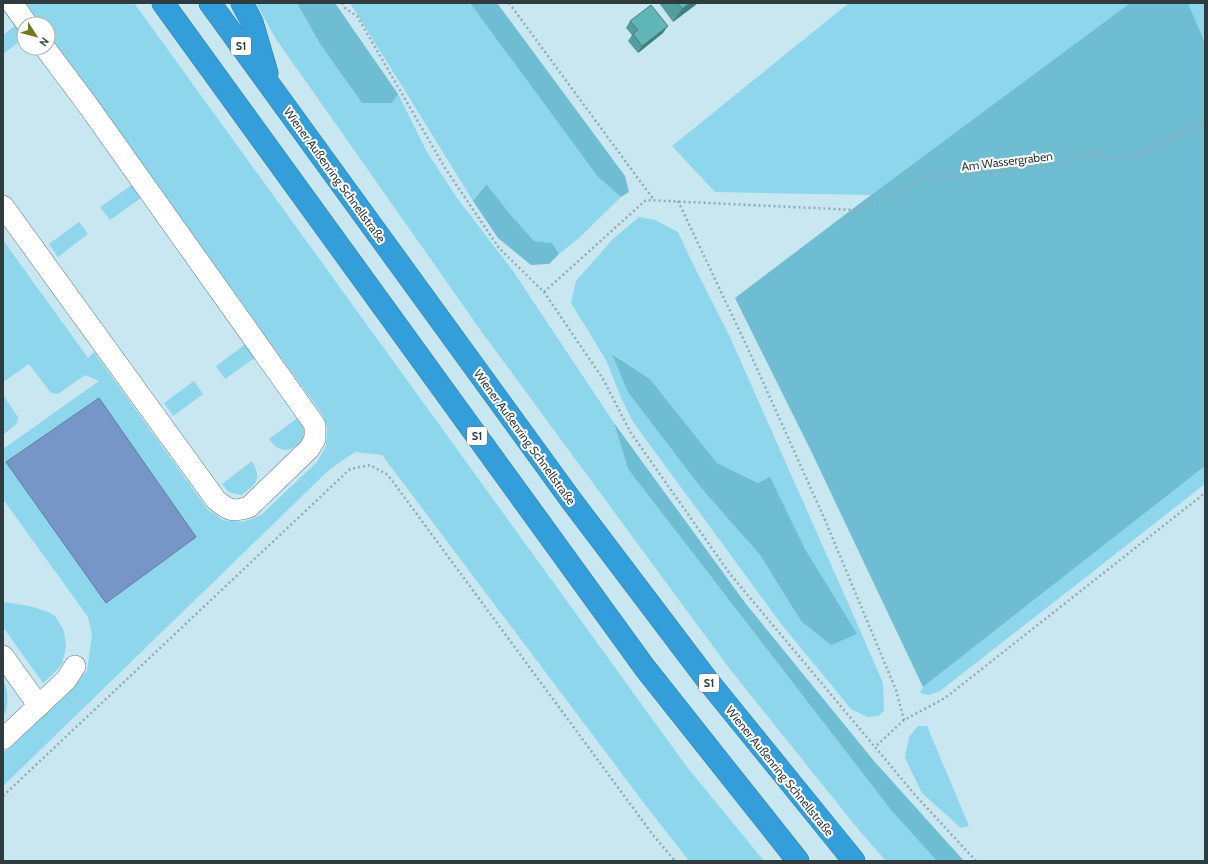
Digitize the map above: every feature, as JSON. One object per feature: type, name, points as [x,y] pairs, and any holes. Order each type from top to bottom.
[{"type":"highway","name":"S1","points":[[163,3],[645,668],[798,861]]},
{"type":"highway","name":"Wiener Außenring Schnellstraße","points":[[210,3],[580,513],[708,681],[854,861]]},
{"type":"highway","points":[[242,3],[252,22],[272,90]]},
{"type":"lane","points":[[12,3],[21,16]]},
{"type":"lane","points":[[3,206],[216,500],[226,508],[237,511],[249,507],[310,449],[315,439],[315,425],[87,104],[51,56]]},
{"type":"lane","points":[[3,656],[39,706]]},
{"type":"lane","points":[[3,739],[66,680],[75,666]]},
{"type":"path","points":[[342,3],[357,16],[445,168],[499,248],[544,292],[603,379],[631,433],[730,574],[915,795],[976,861]]},
{"type":"path","points":[[509,3],[655,200]]},
{"type":"path","name":"Am Wassergraben","points":[[678,201],[855,210],[899,191],[925,176],[949,177],[1056,164],[1090,152],[1108,158],[1136,155],[1205,121]]},
{"type":"path","points":[[544,292],[646,200],[678,201],[750,353],[825,520],[896,690],[904,720]]},
{"type":"path","points":[[3,796],[350,469],[370,465],[388,475],[653,835],[675,861]]},
{"type":"path","points":[[875,747],[904,720],[945,698],[1205,493]]},
{"type":"shaded area","points":[[26,3],[134,3],[687,767],[764,861],[689,861],[382,455],[355,452],[330,469],[3,786],[3,753],[87,671],[92,635],[88,617],[3,499],[3,449],[99,381],[85,375],[58,394],[51,393],[29,364],[3,382],[3,240],[88,358],[94,352],[208,510],[223,520],[243,522],[261,515],[317,462],[326,446],[327,428],[322,414],[56,45],[56,16],[35,16]]},
{"type":"shaded area","points":[[256,3],[297,3],[320,44],[362,103],[392,103],[398,94],[427,152],[457,198],[513,271],[614,423],[628,469],[891,810],[937,861],[886,861],[858,829],[729,668],[484,335],[276,39]]},
{"type":"shaded area","points":[[297,3],[335,3],[398,94],[392,103],[362,103],[320,44]]},
{"type":"shaded area","points":[[350,3],[470,3],[598,177],[621,197],[580,237],[559,254],[552,243],[534,241],[485,184],[473,201]]},
{"type":"shaded area","points":[[470,3],[497,3],[625,176],[629,192],[621,197],[598,177]]},
{"type":"shaded area","points":[[849,3],[1130,3],[871,195],[715,192],[672,146]]},
{"type":"shaded area","points":[[1130,3],[1188,3],[1205,43],[1205,466],[923,687],[812,453],[735,298]]},
{"type":"shaded area","points":[[1188,3],[1205,3],[1205,43]]},
{"type":"shaded area","points":[[16,25],[16,44],[3,54],[3,35]]},
{"type":"shaded area","points":[[486,184],[534,241],[552,243],[559,254],[549,264],[531,265],[498,238],[473,201]]},
{"type":"shaded area","points":[[132,185],[141,198],[110,220],[100,207]]},
{"type":"shaded area","points":[[639,217],[655,220],[678,232],[730,337],[883,683],[884,710],[879,716],[867,717],[851,709],[782,625],[633,422],[622,400],[606,360],[571,303],[576,281],[613,239]],"holes":[[[613,354],[650,379],[717,463],[758,483],[770,478],[805,549],[856,634],[801,621],[760,555],[702,489]]]},
{"type":"shaded area","points":[[79,222],[88,234],[58,257],[49,244]]},
{"type":"shaded area","points":[[246,344],[256,357],[225,379],[216,366]]},
{"type":"shaded area","points":[[612,354],[650,379],[717,463],[758,483],[770,477],[805,549],[857,634],[831,645],[801,621],[760,555],[702,489],[628,392]]},
{"type":"shaded area","points":[[194,381],[203,394],[173,416],[164,403]]},
{"type":"shaded area","points":[[3,395],[18,417],[17,423],[3,435]]},
{"type":"shaded area","points":[[99,398],[196,537],[106,603],[6,462]]},
{"type":"shaded area","points":[[299,417],[304,426],[305,432],[299,444],[287,450],[282,450],[275,446],[269,439]]},
{"type":"shaded area","points":[[614,423],[746,604],[874,761],[964,861],[937,861],[891,810],[628,469]]},
{"type":"shaded area","points":[[252,461],[257,472],[256,481],[254,484],[241,495],[229,492],[222,484]]},
{"type":"shaded area","points":[[1205,466],[1205,484],[940,691],[929,695],[920,693],[923,687]]},
{"type":"shaded area","points":[[3,602],[29,606],[46,611],[55,616],[64,631],[66,647],[62,664],[43,683],[3,627]]},
{"type":"shaded area","points":[[3,680],[8,698],[3,717]]},
{"type":"shaded area","points":[[918,726],[927,726],[969,826],[961,828],[922,793],[905,758],[909,737]]},
{"type":"building","points":[[678,3],[690,3],[682,9]]},
{"type":"building","points":[[651,5],[668,26],[642,46],[633,34],[638,30],[630,21]]}]
